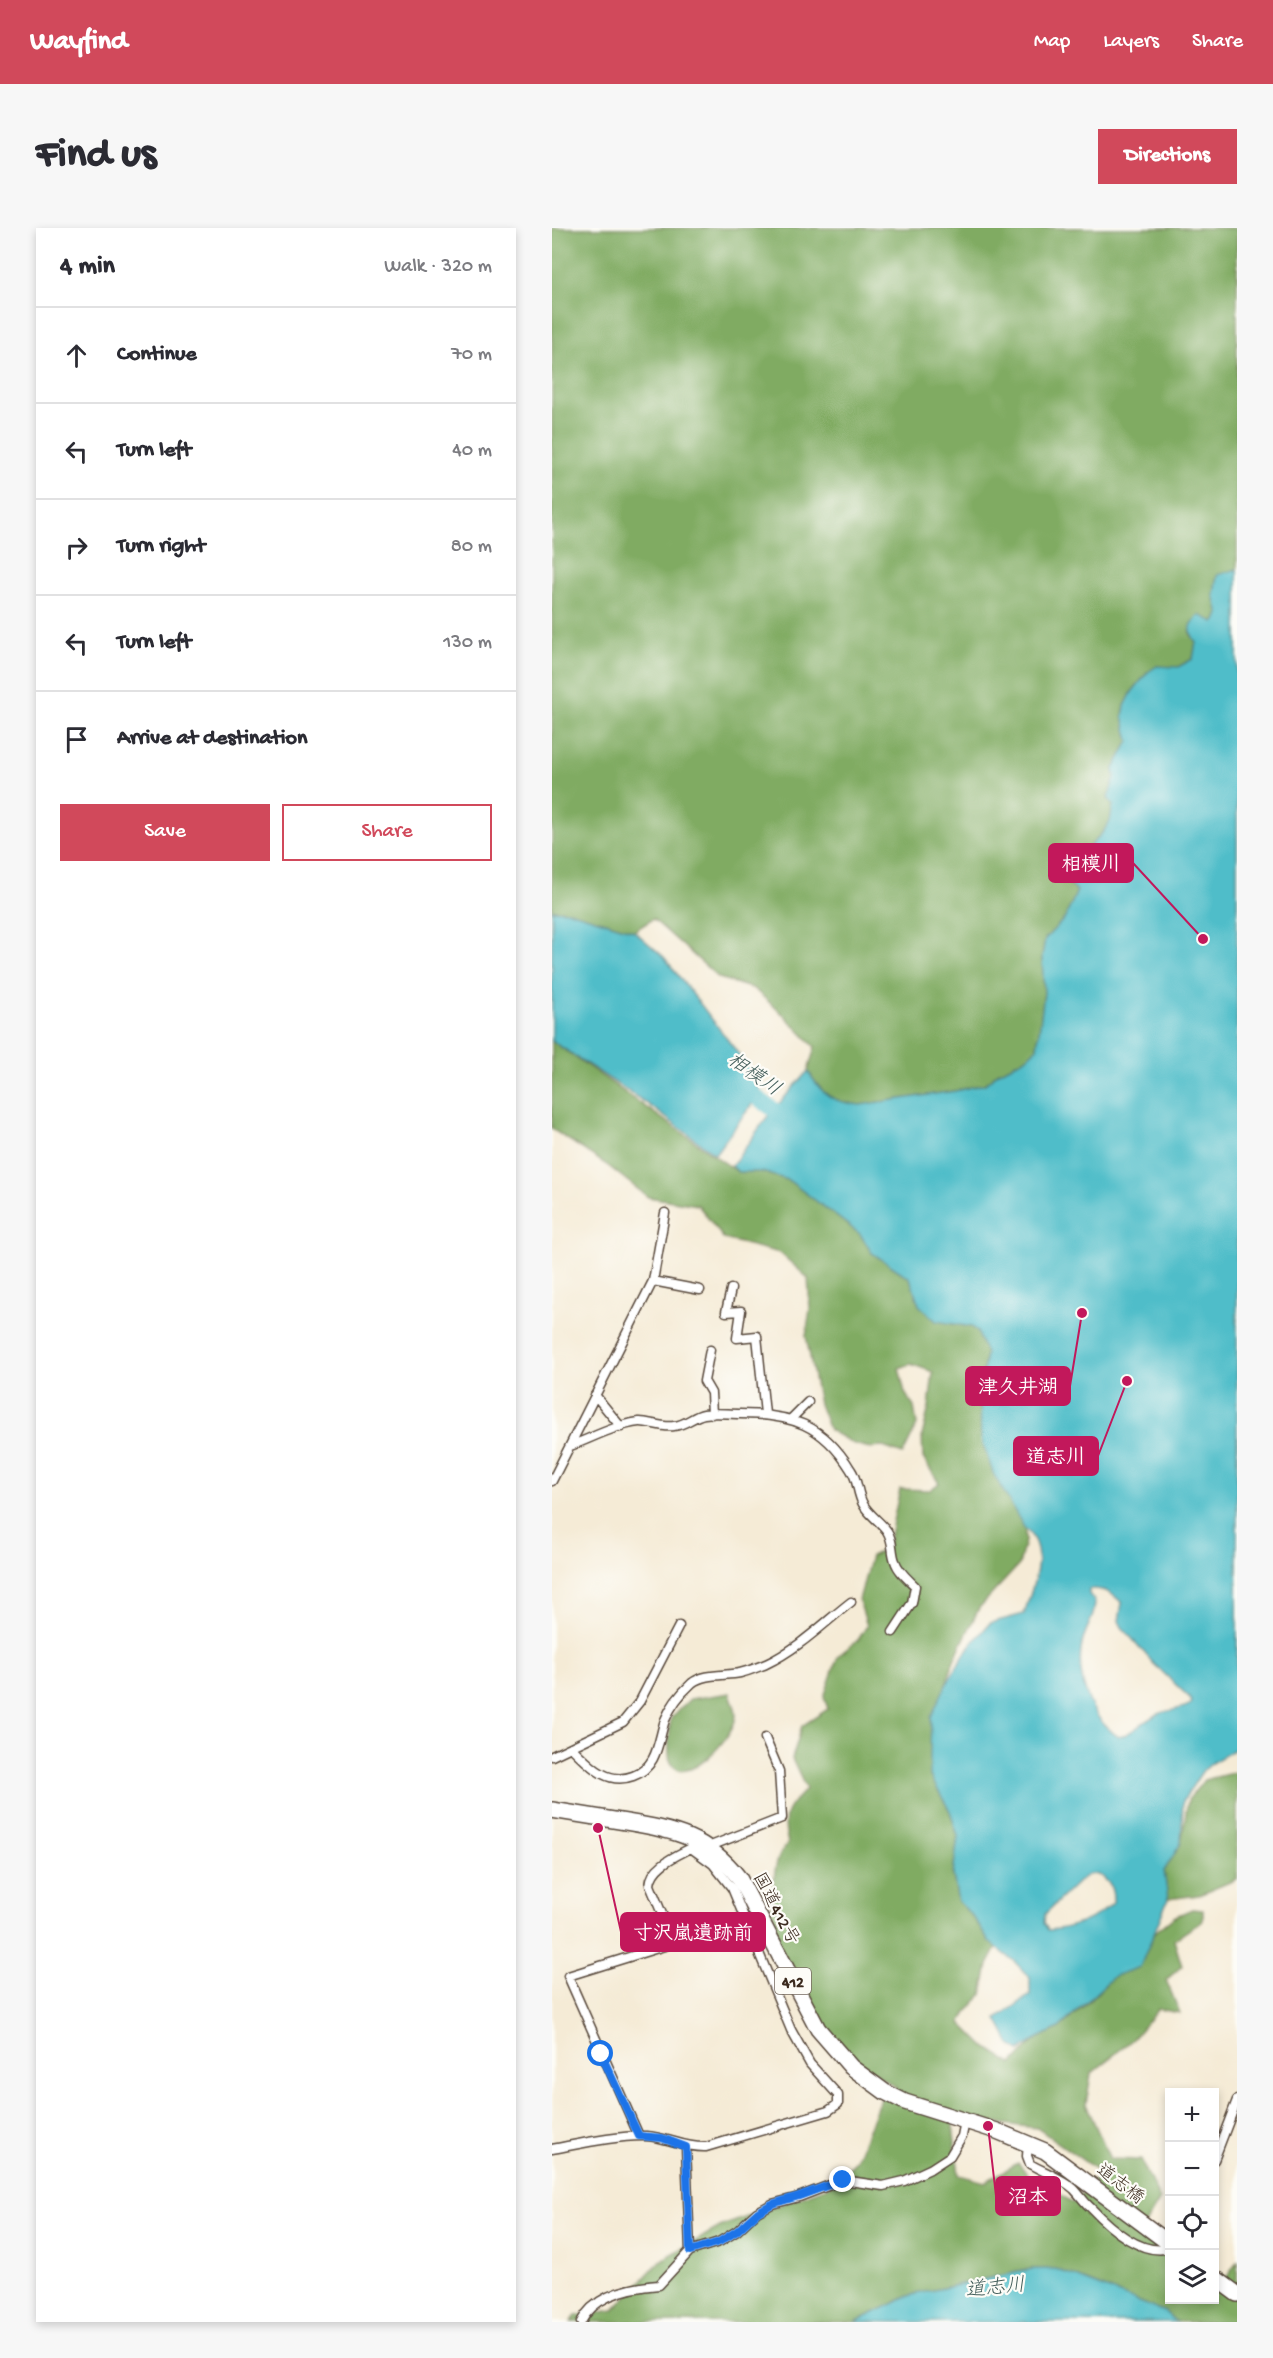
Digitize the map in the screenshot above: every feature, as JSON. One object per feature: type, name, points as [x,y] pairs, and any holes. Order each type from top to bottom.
[{"type":"highway","name":"国道412号","points":[[552,1810],[659,1827],[698,1845],[729,1864],[739,1878],[814,2023],[839,2056],[885,2092],[932,2112],[1028,2143],[1049,2154]]},
{"type":"highway","name":"道志橋","points":[[1049,2154],[1165,2242]]},
{"type":"highway","points":[[1219,2280],[1237,2294]]},
{"type":"street","points":[[552,1481],[653,1281],[665,1213]]},
{"type":"street","points":[[653,1281],[700,1290]]},
{"type":"street","points":[[731,1289],[726,1312],[741,1311],[737,1338],[757,1336],[765,1414]]},
{"type":"street","points":[[710,1350],[704,1381],[711,1393],[712,1414]]},
{"type":"street","points":[[595,1395],[621,1427]]},
{"type":"street","points":[[791,1419],[808,1402]]},
{"type":"street","points":[[570,1446],[641,1422],[654,1426],[674,1426],[685,1424],[700,1415],[712,1414],[765,1414],[791,1419],[820,1433],[853,1472],[864,1507],[887,1532],[893,1543],[894,1561],[915,1586],[912,1603],[893,1632]]},
{"type":"street","points":[[571,1748],[608,1778],[622,1779],[635,1776],[647,1767],[655,1756],[665,1720],[674,1702],[693,1683],[702,1677],[744,1672],[767,1664],[791,1650],[851,1602]]},
{"type":"street","points":[[552,1756],[623,1722],[640,1701],[679,1626]]},
{"type":"street","points":[[639,2136],[568,1976],[674,1944],[650,1885],[650,1879],[663,1864],[698,1845],[782,1818],[779,1771],[765,1738]]},
{"type":"street","points":[[552,2149],[639,2136],[662,2138],[686,2147],[713,2145],[831,2110],[839,2101],[836,2092],[810,2064],[791,2030],[762,1965],[748,1924],[732,1888],[698,1845]]},
{"type":"street","points":[[1219,2149],[1237,2100]]},
{"type":"street","points":[[581,2322],[594,2306],[606,2299],[631,2287],[659,2284],[690,2251],[719,2242],[772,2204],[843,2180],[883,2186],[904,2181],[930,2169],[950,2156],[962,2136],[965,2121]]},
{"type":"street","points":[[1028,2143],[1027,2156],[1030,2164],[1055,2175],[1075,2190],[1088,2206],[1112,2227],[1142,2247],[1160,2251],[1165,2248]]},
{"type":"street","points":[[686,2147],[690,2251]]},
{"type":"green space","points":[[552,228],[1237,228],[1237,569],[1217,576],[1214,595],[1219,614],[1216,621],[1193,621],[1190,633],[1196,642],[1193,659],[1178,667],[1148,672],[1132,692],[1125,706],[1123,716],[1129,741],[1114,769],[1115,777],[1108,798],[1113,805],[1111,821],[1083,854],[1079,866],[1068,882],[1077,891],[1065,918],[1045,939],[1042,957],[1044,993],[1037,1048],[1026,1058],[999,1072],[985,1084],[955,1091],[860,1105],[842,1102],[823,1092],[808,1071],[815,1047],[786,1017],[754,989],[719,978],[653,919],[634,931],[569,911],[552,910]]},
{"type":"green space","points":[[552,1041],[738,1172],[762,1172],[788,1180],[860,1234],[872,1253],[910,1278],[919,1305],[952,1324],[972,1327],[983,1342],[986,1354],[980,1389],[981,1438],[1025,1529],[1025,1541],[1019,1565],[979,1608],[954,1660],[946,1685],[930,1776],[950,1811],[958,1836],[953,1875],[958,1901],[974,1918],[989,1942],[998,1946],[988,1965],[982,1995],[967,2012],[961,2023],[984,2046],[1012,2064],[1035,2040],[1059,2028],[1114,1976],[1140,1967],[1154,1933],[1174,1917],[1192,1909],[1203,1910],[1203,1920],[1174,1940],[1182,1966],[1166,1980],[1180,2013],[1158,2009],[1133,2039],[1091,2074],[1086,2104],[1110,2159],[1141,2160],[1160,2200],[1142,2229],[1165,2243],[1165,2304],[1219,2304],[1219,2276],[1225,2280],[1237,2262],[1237,2322],[1176,2322],[1165,2312],[1056,2269],[1031,2269],[911,2295],[855,2322],[571,2322],[576,2316],[614,2310],[660,2261],[720,2227],[830,2186],[856,2161],[880,2099],[897,2088],[848,2055],[825,2032],[766,1935],[776,1865],[788,1843],[785,1819],[790,1807],[806,1789],[792,1759],[802,1726],[828,1709],[824,1697],[838,1656],[858,1640],[867,1626],[859,1600],[871,1556],[887,1549],[900,1489],[930,1490],[939,1483],[923,1458],[922,1436],[929,1407],[933,1372],[911,1364],[899,1368],[905,1393],[914,1407],[917,1425],[903,1454],[883,1447],[870,1448],[854,1444],[829,1430],[819,1404],[806,1336],[810,1309],[808,1278],[780,1253],[724,1239],[698,1205],[648,1197],[607,1165],[552,1129]],"holes":[[[952,2118],[1037,2128],[1101,2173],[1074,2203],[1032,2179],[1018,2163],[985,2182],[959,2175]]]},
{"type":"green space","points":[[730,1693],[736,1715],[727,1736],[708,1758],[696,1766],[685,1770],[676,1769],[669,1756],[671,1718],[690,1699]]},
{"type":"green space","points":[[1237,1772],[1237,1879],[1199,1895],[1168,1899],[1164,1871],[1181,1843],[1188,1800],[1204,1780]]},
{"type":"water","points":[[1237,569],[1237,1748],[1213,1762],[1201,1773],[1183,1801],[1181,1843],[1164,1871],[1168,1899],[1140,1967],[1114,1976],[1059,2028],[1035,2040],[1020,2051],[1010,2044],[997,2019],[1030,1995],[1030,1978],[1014,1961],[989,1942],[974,1918],[958,1901],[953,1875],[958,1836],[950,1811],[930,1776],[931,1717],[946,1685],[968,1648],[990,1623],[1024,1614],[1037,1569],[1037,1547],[993,1473],[981,1438],[980,1389],[986,1354],[977,1331],[972,1327],[936,1321],[919,1305],[910,1278],[872,1253],[860,1234],[788,1180],[762,1172],[738,1172],[732,1166],[767,1117],[808,1071],[823,1092],[829,1096],[842,1102],[860,1105],[955,1091],[985,1084],[999,1072],[1026,1058],[1037,1048],[1044,993],[1042,957],[1045,939],[1065,918],[1077,891],[1068,882],[1079,866],[1083,854],[1110,821],[1113,805],[1108,798],[1115,777],[1114,769],[1129,741],[1123,716],[1125,706],[1132,692],[1148,672],[1157,666],[1178,667],[1193,659],[1196,642],[1191,631],[1193,622],[1199,615],[1214,622],[1219,614],[1214,595],[1217,575]],"holes":[[[1089,1589],[1107,1592],[1122,1603],[1119,1621],[1122,1627],[1154,1664],[1190,1698],[1192,1703],[1155,1715],[1119,1737],[1108,1729],[1092,1706],[1082,1679],[1081,1651],[1095,1607]],[[1089,1874],[1100,1876],[1108,1882],[1113,1903],[1107,1909],[1083,1922],[1065,1928],[1048,1930],[1044,1923],[1045,1914]]]},
{"type":"water","points":[[552,910],[569,911],[634,931],[664,957],[755,1075],[761,1092],[715,1154],[646,1103],[552,1041]]},
{"type":"water","points":[[1032,2269],[1056,2269],[1165,2312],[1176,2322],[855,2322],[911,2295]]},
{"type":"waterway","name":"相模川","points":[[740,1086],[792,1122]]},
{"type":"place","name":"相模川","points":[[1203,939]]},
{"type":"place","name":"津久井湖","points":[[1082,1313]]},
{"type":"place","name":"道志川","points":[[1127,1381]]},
{"type":"place","name":"寸沢嵐遺跡前","points":[[598,1828]]},
{"type":"place","name":"沼本","points":[[988,2126]]},
{"type":"route","points":[[601,2054],[639,2136],[662,2138],[686,2147],[690,2251],[719,2242],[772,2204],[843,2180]]}]
